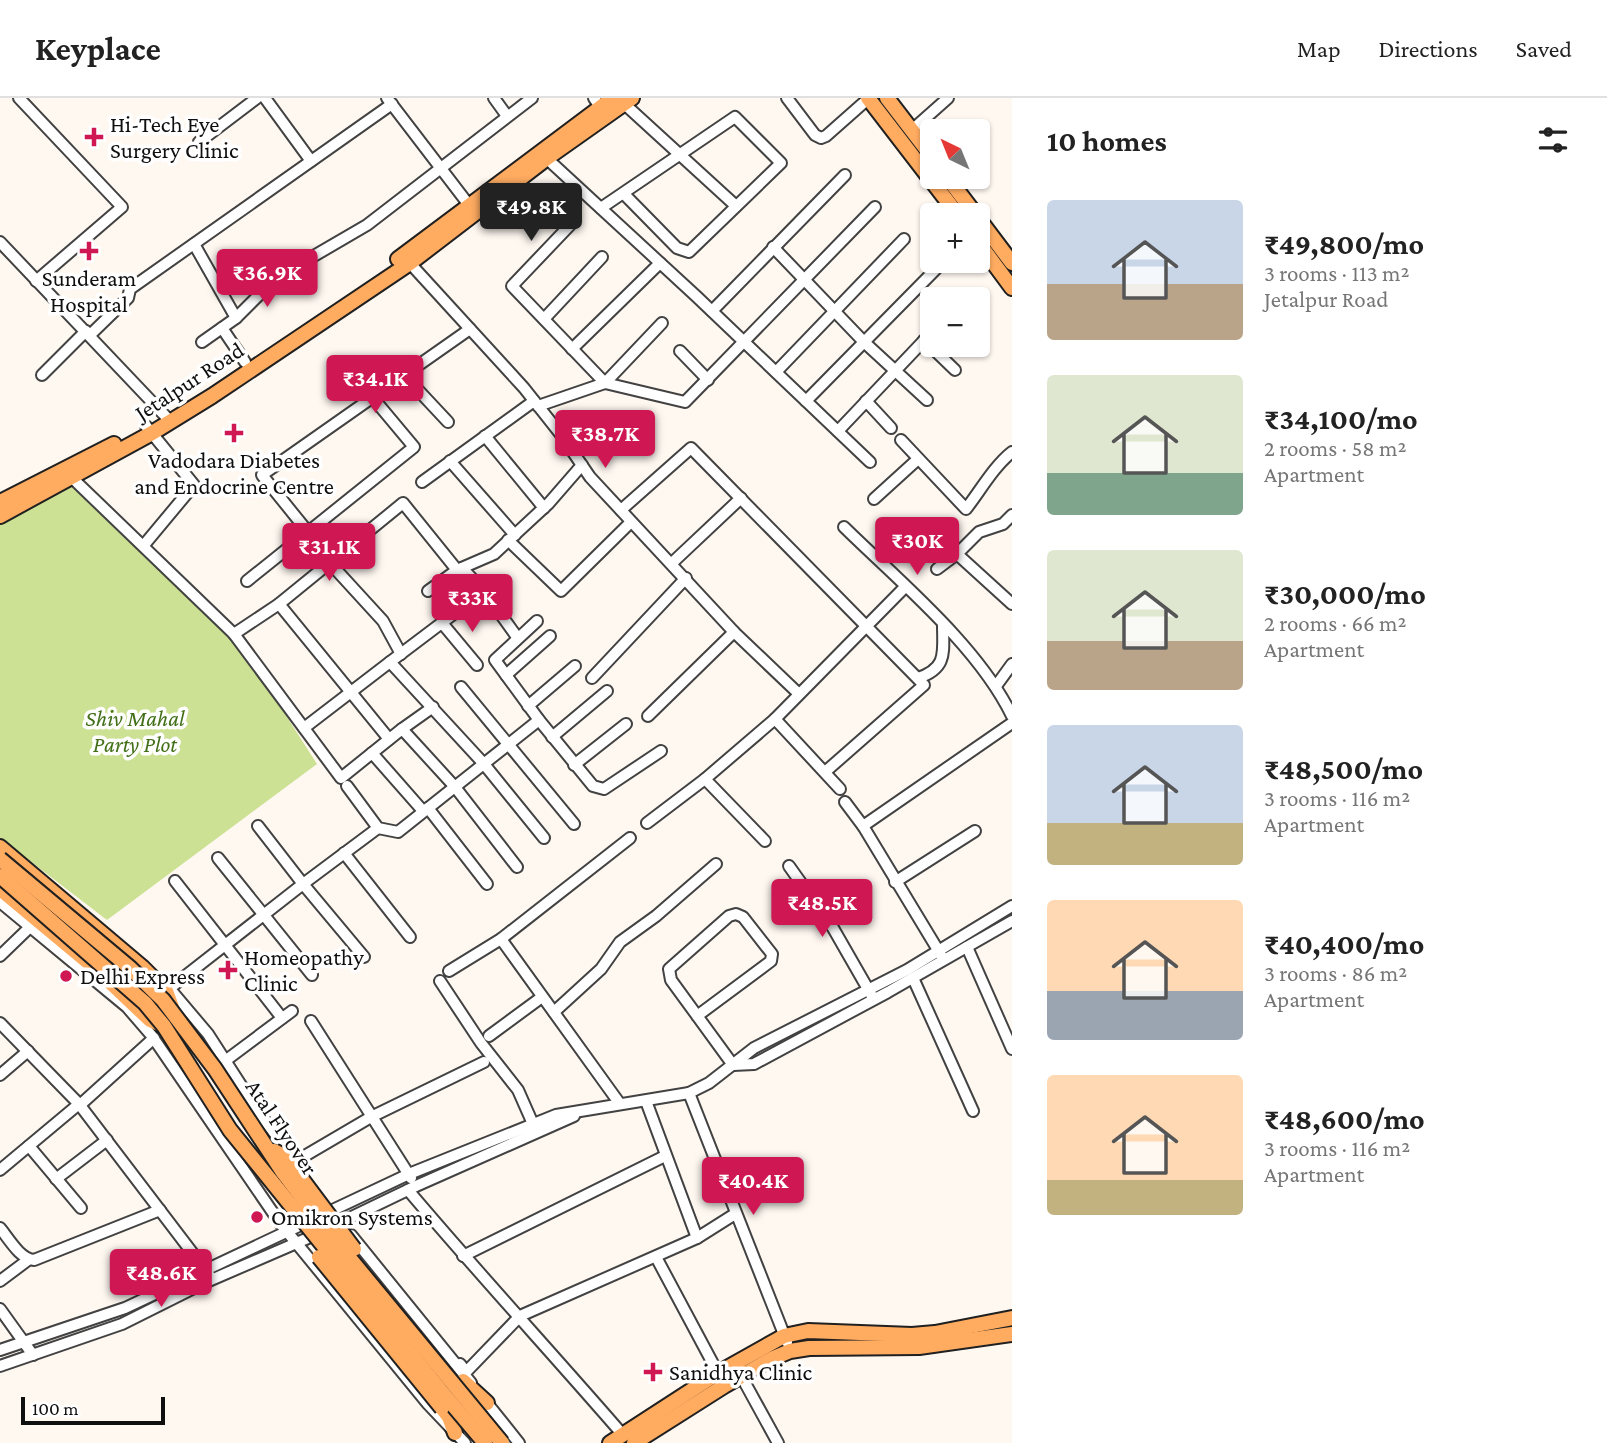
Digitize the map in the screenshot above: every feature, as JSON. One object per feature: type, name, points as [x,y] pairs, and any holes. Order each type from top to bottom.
[{"type":"main road","points":[[869,98],[949,203]]},
{"type":"main road","points":[[887,98],[920,141]]},
{"type":"main road","name":"Jetalpur Road","points":[[543,155],[597,103],[622,99]]},
{"type":"main road","name":"Jetalpur Road","points":[[0,516],[68,474],[168,419],[407,259],[543,155],[622,99]]},
{"type":"main road","points":[[990,234],[1012,262]]},
{"type":"main road","points":[[990,258],[1012,288]]},
{"type":"main road","name":"Jetalpur Road","points":[[168,419],[245,362],[407,259]]},
{"type":"main road","name":"Jetalpur Road","points":[[0,502],[68,474]]},
{"type":"main road","points":[[0,847],[142,967],[166,991],[174,1014]]},
{"type":"main road","name":"Atal Flyover","points":[[0,859],[130,968],[163,1000],[215,1069],[328,1232],[502,1443]]},
{"type":"main road","name":"Atal Flyover","points":[[0,876],[145,1003],[164,1026],[230,1130],[485,1443]]},
{"type":"main road","points":[[0,899],[94,968],[150,1020],[164,1026]]},
{"type":"main road","points":[[267,1147],[285,1157],[377,1280],[463,1381],[486,1403]]},
{"type":"main road","points":[[256,1163],[258,1175],[297,1228],[449,1417],[460,1438]]},
{"type":"main road","points":[[610,1443],[629,1439],[738,1370],[784,1336],[808,1331],[912,1335],[1012,1318]]},
{"type":"main road","points":[[629,1439],[718,1373],[738,1370],[790,1351],[809,1348],[919,1347],[1012,1334]]},
{"type":"street","points":[[19,98],[122,207],[36,281]]},
{"type":"street","points":[[199,142],[257,98]]},
{"type":"street","points":[[265,98],[311,162]]},
{"type":"street","points":[[494,98],[508,116]]},
{"type":"street","points":[[202,342],[236,318],[275,278],[367,225],[532,98]]},
{"type":"street","points":[[786,98],[815,135],[821,138],[827,136],[869,98]]},
{"type":"street","points":[[912,130],[948,98]]},
{"type":"street","points":[[622,99],[736,206]]},
{"type":"street","points":[[42,375],[128,298],[130,289],[311,162],[389,101],[473,209]]},
{"type":"street","points":[[601,208],[734,117],[781,163],[689,251],[677,248],[623,193]]},
{"type":"street","points":[[543,155],[870,462]]},
{"type":"street","points":[[712,311],[845,175]]},
{"type":"street","points":[[422,482],[536,403],[605,383],[685,402],[875,207]]},
{"type":"street","points":[[572,223],[512,286],[605,383]]},
{"type":"street","points":[[776,372],[904,239]]},
{"type":"street","points":[[0,242],[168,419]]},
{"type":"street","points":[[194,244],[236,318]]},
{"type":"street","points":[[773,247],[864,342],[927,400]]},
{"type":"street","points":[[544,319],[602,257]]},
{"type":"street","points":[[407,259],[536,403],[582,465],[631,522],[734,632],[799,694]]},
{"type":"street","points":[[572,349],[660,262]]},
{"type":"street","points":[[806,401],[932,273]]},
{"type":"street","points":[[605,383],[662,323]]},
{"type":"street","points":[[222,328],[245,362]]},
{"type":"street","points":[[308,532],[262,475],[470,328]]},
{"type":"street","points":[[838,431],[920,345]]},
{"type":"street","points":[[680,351],[708,380]]},
{"type":"street","points":[[942,357],[955,370]]},
{"type":"street","points":[[404,375],[448,422]]},
{"type":"street","points":[[247,581],[414,447],[373,398]]},
{"type":"street","points":[[866,401],[891,428]]},
{"type":"street","points":[[144,545],[194,485],[149,430]]},
{"type":"street","points":[[485,436],[544,508]]},
{"type":"street","points":[[901,440],[966,509],[990,479],[1000,461],[1012,453]]},
{"type":"street","points":[[621,510],[691,448],[924,685],[825,772]]},
{"type":"street","points":[[874,499],[918,459]]},
{"type":"street","points":[[450,461],[511,538],[561,591],[631,522]]},
{"type":"street","points":[[428,592],[459,569],[494,554],[544,508],[582,465]]},
{"type":"street","points":[[68,474],[234,634],[341,778],[433,707]]},
{"type":"street","points":[[672,563],[741,498]]},
{"type":"street","points":[[234,634],[279,604],[403,503],[459,569],[484,591],[517,637]]},
{"type":"street","points":[[937,569],[979,532],[1003,524],[1012,515]]},
{"type":"street","points":[[1003,524],[1012,533]]},
{"type":"street","points":[[844,527],[967,648],[996,686],[1012,716]]},
{"type":"street","points":[[957,554],[1012,604]]},
{"type":"street","points":[[329,562],[383,621],[401,654]]},
{"type":"street","points":[[592,678],[686,578]]},
{"type":"street","points":[[647,823],[705,779],[775,719],[905,587]]},
{"type":"street","points":[[304,728],[484,591]]},
{"type":"street","points":[[279,604],[389,739]]},
{"type":"street","points":[[537,621],[495,658],[574,765],[596,788],[604,789],[661,751]]},
{"type":"street","points":[[442,623],[477,665]]},
{"type":"street","points":[[918,678],[939,666],[943,658],[943,625]]},
{"type":"street","points":[[648,716],[734,632]]},
{"type":"street","points":[[506,675],[550,636]]},
{"type":"street","points":[[390,662],[484,764],[544,838]]},
{"type":"street","points":[[996,686],[1012,664]]},
{"type":"street","points":[[528,706],[575,666]]},
{"type":"street","points":[[461,687],[574,824]]},
{"type":"street","points":[[552,737],[607,691]]},
{"type":"street","points":[[775,719],[840,789]]},
{"type":"street","points":[[347,786],[378,828],[398,832],[539,720]]},
{"type":"street","points":[[863,826],[1012,723]]},
{"type":"street","points":[[574,765],[626,724]]},
{"type":"street","points":[[402,729],[455,787],[517,867]]},
{"type":"street","points":[[372,753],[425,809],[487,884]]},
{"type":"street","points":[[705,779],[765,841]]},
{"type":"street","points":[[845,802],[863,826],[941,956]]},
{"type":"street","points":[[258,826],[364,957]]},
{"type":"street","points":[[170,988],[378,828]]},
{"type":"street","points":[[895,881],[975,831]]},
{"type":"street","points":[[449,971],[501,939],[630,838]]},
{"type":"street","points":[[0,841],[140,958],[170,988],[208,1034],[259,1113],[333,1211],[466,1372],[520,1316],[697,1238],[735,1214]]},
{"type":"street","points":[[344,853],[410,937]]},
{"type":"street","points":[[218,858],[312,975]]},
{"type":"street","points":[[554,1013],[601,969],[620,942],[656,916],[716,864]]},
{"type":"street","points":[[789,866],[833,928],[871,995]]},
{"type":"street","points":[[175,881],[282,1018]]},
{"type":"street","points":[[0,899],[127,1007],[154,1038],[212,1127],[288,1233],[460,1438]]},
{"type":"street","points":[[0,1366],[122,1324],[288,1233],[409,1174],[533,1124],[559,1114],[689,1093],[709,1083],[754,1048],[913,978],[1012,906]]},
{"type":"street","points":[[698,1016],[771,961],[772,954],[743,917],[736,914],[729,916],[670,969],[671,980],[733,1065]]},
{"type":"street","points":[[871,995],[941,956],[967,947],[1012,921]]},
{"type":"street","points":[[0,956],[30,927]]},
{"type":"street","points":[[501,939],[620,1104]]},
{"type":"street","points":[[967,947],[1012,1049]]},
{"type":"street","points":[[913,978],[973,1111]]},
{"type":"street","points":[[440,981],[481,1043],[518,1090],[533,1124]]},
{"type":"street","points":[[489,1036],[542,997]]},
{"type":"street","points":[[225,1061],[292,1011]]},
{"type":"street","points":[[311,1021],[409,1174],[412,1188],[463,1256],[629,1439]]},
{"type":"street","points":[[0,1023],[80,1104],[210,1275]]},
{"type":"street","points":[[0,1170],[154,1038]]},
{"type":"street","points":[[0,1075],[28,1051]]},
{"type":"street","points":[[296,1161],[371,1117],[484,1062]]},
{"type":"street","points":[[689,1093],[790,1351]]},
{"type":"street","points":[[646,1101],[697,1238]]},
{"type":"street","points":[[0,1350],[117,1311],[296,1243],[586,1111]]},
{"type":"street","points":[[57,1179],[107,1140]]},
{"type":"street","points":[[29,1146],[81,1208]]},
{"type":"street","points":[[463,1256],[665,1156]]},
{"type":"street","points":[[0,1281],[28,1260],[34,1260],[160,1210]]},
{"type":"street","points":[[343,1221],[519,1443]]},
{"type":"street","points":[[0,1228],[28,1260]]},
{"type":"street","points":[[656,1257],[718,1373]]},
{"type":"street","points":[[0,1309],[33,1355]]},
{"type":"street","points":[[738,1370],[778,1443]]},
{"type":"green space","name":"Shiv Mahal Party Plot","points":[[71,474],[234,634],[317,764],[107,920],[0,838],[0,511]]},
{"type":"place","name":"Hi-Tech Eye Surgery Clinic","points":[[94,137]]},
{"type":"place","name":"Sunderam Hospital","points":[[89,251]]},
{"type":"place","name":"Vadodara Diabetes and Endocrine Centre","points":[[234,433]]},
{"type":"place","name":"Homeopathy Clinic","points":[[228,970]]},
{"type":"place","name":"Delhi Express","points":[[66,976]]},
{"type":"place","name":"Omikron Systems","points":[[257,1217]]},
{"type":"place","name":"Sanidhya Clinic","points":[[653,1372]]}]
